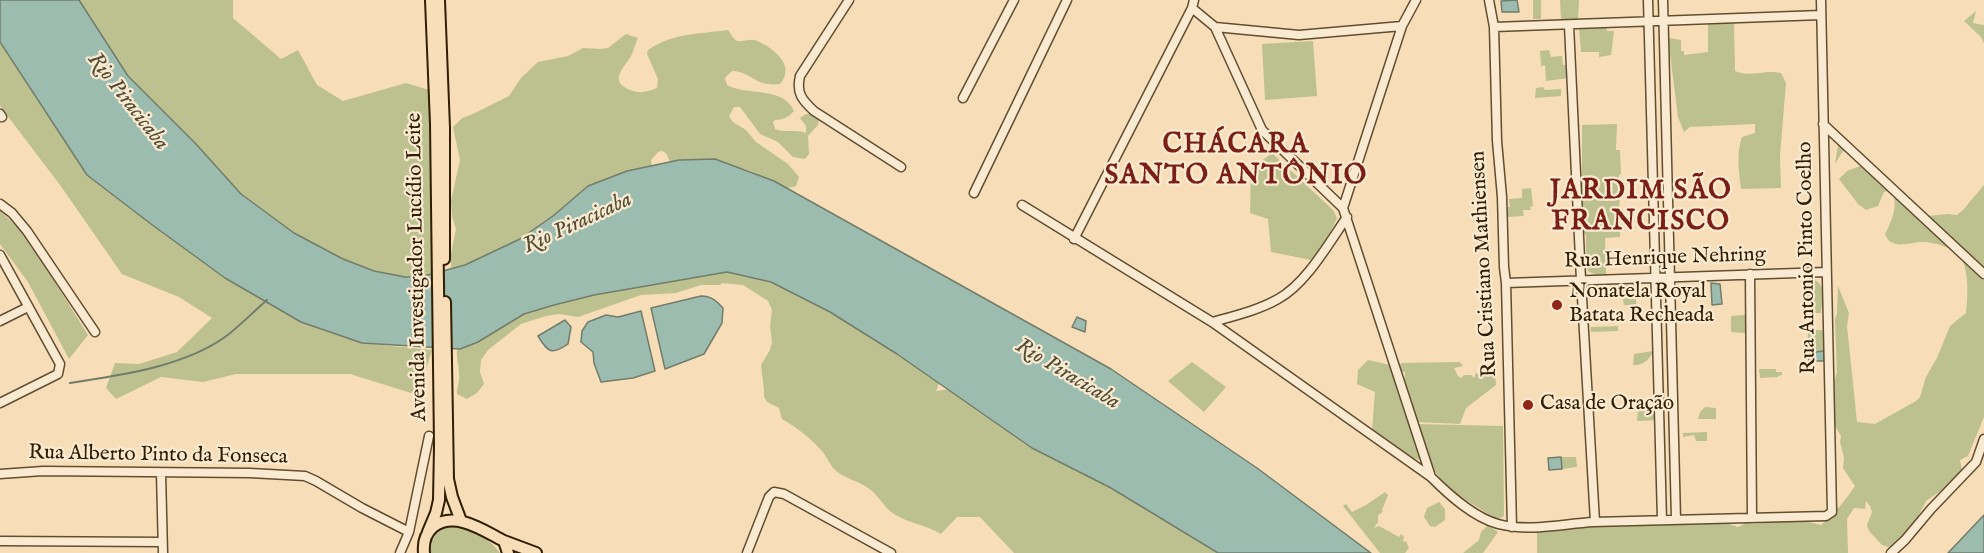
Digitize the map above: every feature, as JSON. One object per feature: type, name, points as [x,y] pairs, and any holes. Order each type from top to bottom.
[{"type":"main road","name":"Avenida Investigador Lucídio Leite","points":[[431,0],[448,479],[452,497],[462,521]]},
{"type":"main road","name":"Avenida Investigador Lucídio Leite","points":[[439,0],[444,129],[440,261]]},
{"type":"main road","name":"Avenida Investigador Lucídio Leite","points":[[424,553],[424,545],[439,500],[443,360]]},
{"type":"main road","points":[[428,532],[442,522],[462,521],[536,553]]},
{"type":"main road","points":[[504,541],[508,553]]},
{"type":"street","points":[[849,0],[800,76],[798,90],[802,101],[814,111],[901,167]]},
{"type":"street","points":[[963,98],[1014,0]]},
{"type":"street","points":[[974,193],[1067,0]]},
{"type":"street","points":[[1343,208],[1402,26],[1416,0]]},
{"type":"street","name":"Rua Cristiano Mathiensen","points":[[1490,0],[1494,27],[1497,141],[1506,283],[1512,527]]},
{"type":"street","points":[[1648,0],[1662,520]]},
{"type":"street","points":[[1663,0],[1676,519]]},
{"type":"street","name":"Rua Antonio Pinto Coelho","points":[[1752,518],[1830,515],[1832,512],[1821,0]]},
{"type":"street","points":[[1074,239],[1193,4],[1215,27],[1262,130],[1343,208],[1431,477]]},
{"type":"street","points":[[1494,27],[1821,15]]},
{"type":"street","points":[[1569,25],[1595,522]]},
{"type":"street","points":[[1215,27],[1299,35],[1402,26]]},
{"type":"street","points":[[1823,124],[1984,274]]},
{"type":"street","points":[[0,204],[12,213],[27,231],[95,332]]},
{"type":"street","points":[[1022,206],[1212,322],[1431,477],[1457,502],[1495,523],[1512,527],[1595,522],[1752,518],[1750,274]]},
{"type":"street","points":[[1212,322],[1268,304],[1287,294],[1316,261],[1347,217]]},
{"type":"street","points":[[0,255],[60,364],[58,374],[0,403]]},
{"type":"street","name":"Rua Henrique Nehring","points":[[1506,283],[1826,272]]},
{"type":"street","points":[[0,321],[28,307]]},
{"type":"street","points":[[400,553],[409,532],[429,436]]},
{"type":"street","points":[[1891,553],[1976,462],[1984,439]]},
{"type":"street","name":"Rua Alberto Pinto da Fonseca","points":[[0,474],[44,471],[250,473],[305,476],[409,532]]},
{"type":"street","points":[[161,473],[163,553]]},
{"type":"street","points":[[747,553],[769,497],[774,492],[784,494],[891,553]]},
{"type":"street","points":[[0,542],[162,542]]},
{"type":"green space","points":[[79,0],[233,0],[233,18],[281,59],[298,50],[317,85],[343,101],[406,83],[429,90],[432,275],[408,277],[383,273],[357,265],[307,241],[262,211],[223,177],[193,141],[129,77]]},
{"type":"green space","points":[[1533,0],[1541,0],[1541,19],[1533,19]]},
{"type":"green space","points":[[1560,0],[1579,0],[1578,19],[1570,21],[1561,19]]},
{"type":"green space","points":[[1976,11],[1973,23],[1984,25],[1984,43],[1981,37],[1964,21]]},
{"type":"green space","points":[[1708,22],[1734,22],[1735,71],[1747,74],[1781,73],[1786,83],[1780,156],[1781,188],[1741,189],[1738,163],[1740,143],[1742,137],[1755,133],[1755,124],[1690,127],[1684,132],[1678,117],[1668,38],[1681,40],[1681,51],[1684,51],[1684,55],[1708,52]]},
{"type":"green space","points":[[1607,26],[1607,31],[1614,31],[1611,55],[1599,57],[1599,52],[1581,52],[1579,28]]},
{"type":"green space","points":[[728,30],[737,41],[754,40],[770,48],[781,58],[786,71],[780,84],[771,84],[732,71],[725,78],[727,85],[773,95],[789,103],[794,111],[786,118],[775,120],[773,122],[775,129],[806,133],[806,126],[800,118],[809,114],[819,118],[818,125],[808,136],[809,154],[805,159],[793,157],[778,142],[760,134],[740,107],[734,107],[729,116],[756,142],[788,164],[799,177],[796,186],[782,187],[744,169],[672,166],[666,153],[662,151],[651,160],[652,167],[604,179],[565,205],[516,249],[451,269],[451,254],[456,229],[451,201],[460,160],[453,127],[462,118],[509,96],[521,78],[538,62],[568,56],[583,48],[608,48],[626,34],[638,38],[620,74],[620,83],[634,91],[650,91],[657,88],[658,79],[647,54],[648,50],[676,37]]},
{"type":"green space","points":[[1313,41],[1317,96],[1265,100],[1262,44]]},
{"type":"green space","points":[[0,42],[87,175],[225,278],[301,322],[362,343],[432,350],[420,389],[411,393],[350,374],[236,374],[203,382],[161,377],[116,399],[106,388],[115,363],[139,364],[177,352],[212,318],[179,297],[122,274],[60,185],[0,106]]},
{"type":"green space","points":[[1549,50],[1551,57],[1562,56],[1563,65],[1568,65],[1569,78],[1546,81],[1545,65],[1541,66],[1540,51]]},
{"type":"green space","points":[[1543,87],[1545,90],[1561,89],[1561,96],[1535,98],[1536,88]]},
{"type":"green space","points":[[1617,124],[1616,150],[1620,150],[1621,174],[1619,175],[1620,237],[1605,238],[1606,274],[1596,275],[1588,271],[1586,235],[1582,232],[1582,125]]},
{"type":"green space","points":[[1839,139],[1918,217],[1957,215],[1984,185],[1984,417],[1968,456],[1960,460],[1963,475],[1952,486],[1926,501],[1913,526],[1894,545],[1888,547],[1882,545],[1869,531],[1867,525],[1872,512],[1866,501],[1865,509],[1854,508],[1847,519],[1848,553],[1537,553],[1537,531],[1602,526],[1710,523],[1726,523],[1738,527],[1746,523],[1795,519],[1821,525],[1851,492],[1855,486],[1843,468],[1841,436],[1834,424],[1831,394],[1837,372],[1835,319],[1838,286],[1849,313],[1847,326],[1857,422],[1875,424],[1920,397],[1926,377],[1937,358],[1950,326],[1966,313],[1967,285],[1964,263],[1954,251],[1932,243],[1896,244],[1888,239],[1885,234],[1894,210],[1893,195],[1888,191],[1884,192],[1878,206],[1866,210],[1858,204],[1839,179],[1847,171],[1860,166],[1861,163],[1843,151],[1835,164]]},
{"type":"green space","points":[[1272,153],[1333,210],[1337,218],[1316,261],[1271,252],[1268,219],[1250,213],[1251,169]]},
{"type":"green space","points":[[1531,188],[1533,206],[1530,207],[1531,210],[1523,210],[1524,216],[1507,217],[1508,207],[1510,207],[1509,199],[1522,198],[1522,189]]},
{"type":"green space","points":[[0,211],[25,234],[88,335],[69,359],[28,282],[0,244]]},
{"type":"green space","points":[[760,262],[940,381],[936,391],[950,389],[1228,553],[1014,553],[980,517],[957,517],[941,534],[899,517],[868,488],[835,470],[817,446],[782,419],[779,408],[767,402],[764,397],[761,365],[772,342],[770,326],[772,310],[768,301],[743,285],[722,283],[720,285],[701,285],[676,293],[641,295],[578,317],[559,314],[521,324],[488,350],[481,360],[480,372],[484,384],[477,393],[467,399],[457,394],[459,376],[457,349],[517,303]]},
{"type":"green space","points":[[1805,277],[1821,285],[1823,294],[1821,313],[1807,313]]},
{"type":"green space","points":[[1634,284],[1637,309],[1632,309],[1631,305],[1624,305],[1620,286]]},
{"type":"green space","points":[[1745,315],[1745,333],[1731,332],[1731,316]]},
{"type":"green space","points":[[1618,326],[1618,331],[1591,332],[1591,327]]},
{"type":"green space","points":[[1814,330],[1824,330],[1824,351],[1812,352],[1811,348],[1807,348],[1808,332],[1814,333]]},
{"type":"green space","points":[[1653,351],[1645,362],[1633,365],[1634,354]]},
{"type":"green space","points":[[1368,360],[1390,365],[1420,460],[1410,457],[1372,431],[1375,392],[1357,384],[1358,370]]},
{"type":"green space","points":[[1192,362],[1226,387],[1204,412],[1168,381]]},
{"type":"green space","points":[[1460,362],[1463,366],[1454,368],[1461,378],[1464,375],[1471,375],[1474,378],[1476,373],[1481,375],[1489,371],[1490,373],[1495,372],[1496,385],[1466,408],[1460,424],[1417,422],[1404,386],[1405,372],[1398,371],[1398,366],[1402,363]]},
{"type":"green space","points":[[1759,369],[1776,369],[1776,372],[1782,372],[1782,375],[1760,378]]},
{"type":"green space","points":[[1705,407],[1716,408],[1716,419],[1698,419]]},
{"type":"green space","points":[[1638,410],[1659,410],[1660,420],[1637,421]]},
{"type":"green space","points":[[1417,424],[1503,426],[1504,516],[1499,519],[1485,512],[1466,500],[1440,478],[1428,460]]},
{"type":"green space","points":[[1707,432],[1707,441],[1696,441],[1694,435],[1683,437],[1683,433]]},
{"type":"green space","points":[[1561,457],[1576,457],[1577,467],[1562,469]]},
{"type":"green space","points":[[1385,492],[1388,495],[1383,512],[1378,515],[1378,522],[1374,528],[1379,526],[1399,537],[1401,534],[1404,537],[1403,542],[1406,541],[1409,548],[1405,553],[1380,553],[1343,506],[1346,504],[1352,512]]},
{"type":"green space","points":[[1439,502],[1445,509],[1445,520],[1435,527],[1430,526],[1424,517],[1427,508]]},
{"type":"green space","points":[[1488,525],[1498,532],[1483,553],[1463,553],[1479,540],[1481,532]]},
{"type":"green space","points":[[461,526],[482,536],[500,553],[430,553],[433,534],[442,529]]},
{"type":"water","name":"Rio Piracicaba","points":[[0,0],[79,0],[128,76],[196,144],[241,194],[294,233],[343,259],[374,271],[405,277],[420,277],[465,265],[520,239],[553,216],[588,186],[627,171],[679,160],[715,159],[774,181],[1111,369],[1257,468],[1371,553],[1218,553],[1111,488],[1032,448],[897,354],[830,312],[771,282],[727,272],[594,295],[554,305],[524,314],[478,342],[460,349],[362,343],[301,322],[225,278],[87,175],[0,42]]},
{"type":"water","points":[[1517,0],[1519,12],[1502,12],[1501,1]]},
{"type":"water","points":[[1711,283],[1720,284],[1722,304],[1712,305]]},
{"type":"water","points":[[701,296],[714,299],[723,308],[722,323],[704,354],[665,369],[651,308]]},
{"type":"water","points":[[641,311],[655,371],[633,378],[601,382],[594,363],[593,352],[581,342],[582,331],[588,322],[606,315],[618,317]]},
{"type":"water","points":[[1077,317],[1086,321],[1085,332],[1072,327]]},
{"type":"water","points":[[565,320],[571,327],[568,344],[554,351],[548,349],[538,336]]},
{"type":"water","points":[[1824,351],[1824,361],[1809,361],[1808,353]]},
{"type":"water","points":[[1561,457],[1562,469],[1549,470],[1548,458]]},
{"type":"water","points":[[1984,515],[1984,553],[1948,553]]},
{"type":"waterway","points":[[70,383],[150,368],[190,356],[225,337],[267,300]]},
{"type":"place","name":"Nonatela Royal Batata Recheada","points":[[1557,305]]},
{"type":"place","name":"Casa de Oração","points":[[1528,405]]},
{"type":"district","name":"CHÁCARA SANTO ANTÔNIO","points":[[1236,162]]},
{"type":"district","name":"JARDIM SÃO FRANCISCO","points":[[1641,208]]}]
